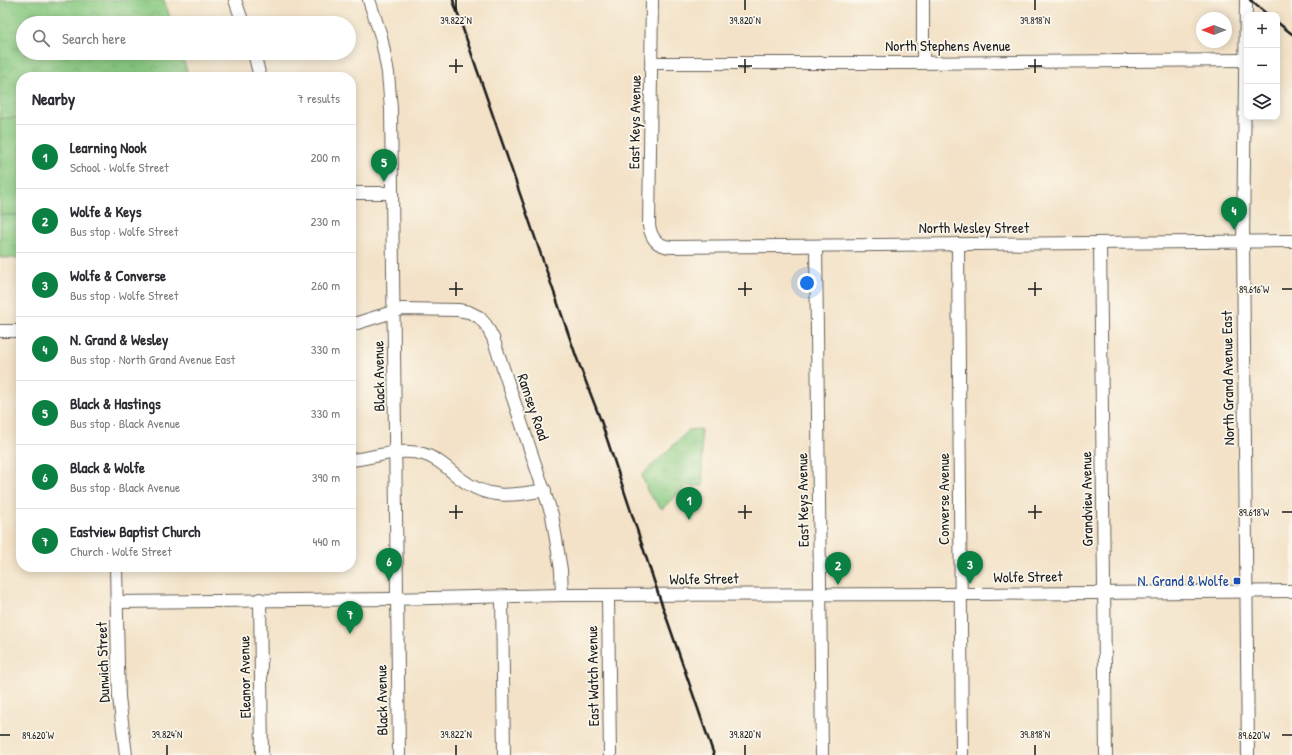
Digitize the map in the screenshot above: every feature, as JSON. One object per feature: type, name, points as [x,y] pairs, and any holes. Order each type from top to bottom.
[{"type":"street","points":[[235,0],[241,16]]},
{"type":"street","name":"Black Avenue","points":[[369,0],[381,36],[388,73],[391,109],[399,755]]},
{"type":"street","name":"East Keys Avenue","points":[[652,0],[649,216],[651,234],[658,243]]},
{"type":"street","points":[[923,0],[923,62]]},
{"type":"street","name":"North Grand Avenue East","points":[[1245,48],[1246,0]]},
{"type":"street","points":[[256,60],[259,72]]},
{"type":"street","name":"North Stephens Avenue","points":[[652,63],[1244,60]]},
{"type":"street","name":"North Grand Avenue East","points":[[1245,84],[1243,242],[1248,755]]},
{"type":"street","points":[[356,193],[392,193]]},
{"type":"street","name":"North Wesley Street","points":[[658,243],[670,247],[1292,241]]},
{"type":"street","name":"Grandview Avenue","points":[[1100,243],[1106,755]]},
{"type":"street","name":"Converse Avenue","points":[[958,244],[962,755]]},
{"type":"street","name":"East Keys Avenue","points":[[816,246],[822,755]]},
{"type":"street","name":"Ramsey Road","points":[[356,323],[404,309],[458,310],[469,312],[479,317],[486,325],[493,338],[545,490],[558,544],[562,595]]},
{"type":"street","points":[[0,332],[16,331]]},
{"type":"street","points":[[356,460],[406,451],[435,458],[461,479],[488,493],[510,495],[545,490]]},
{"type":"street","name":"Dunwich Street","points":[[116,572],[119,697],[126,755]]},
{"type":"street","name":"Wolfe Street","points":[[117,602],[260,599],[397,599],[562,595],[960,594],[1292,590]]},
{"type":"street","name":"East Watch Avenue","points":[[608,596],[610,755]]},
{"type":"street","points":[[502,597],[504,755]]},
{"type":"street","name":"Eleanor Avenue","points":[[260,599],[262,755]]},
{"type":"green space","points":[[0,0],[164,0],[170,16],[16,16],[16,60],[183,60],[187,72],[16,72],[16,258],[0,258]]},
{"type":"green space","points":[[16,117],[16,215],[0,215],[0,119]]},
{"type":"green space","points":[[701,429],[703,486],[686,486],[662,509],[648,493],[642,475],[689,430]]},
{"type":"railway","points":[[453,0],[576,356],[601,421],[714,755]]},
{"type":"railway","points":[[1250,0],[1264,12]]},
{"type":"railway","points":[[1280,24],[1292,34]]},
{"type":"place","name":"Black & Hastings","points":[[384,182]]},
{"type":"place","name":"N. Grand & Wesley","points":[[1234,230]]},
{"type":"place","name":"Learning Nook","points":[[689,520]]},
{"type":"place","name":"Black & Wolfe","points":[[389,581]]},
{"type":"place","name":"N. Grand & Wolfe","points":[[1237,581]]},
{"type":"place","name":"Wolfe & Converse","points":[[970,584]]},
{"type":"place","name":"Wolfe & Keys","points":[[838,585]]},
{"type":"place","name":"Eastview Baptist Church","points":[[350,634]]}]
